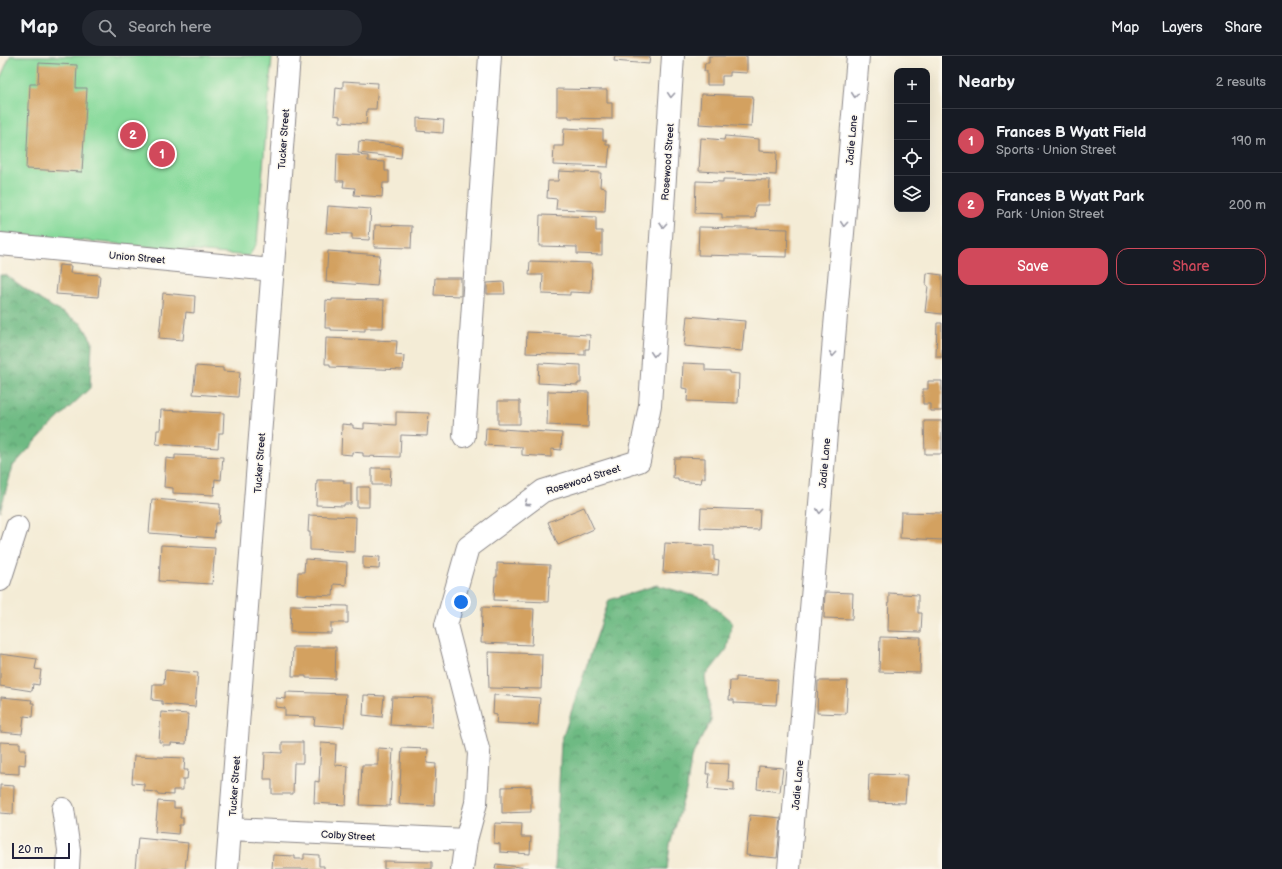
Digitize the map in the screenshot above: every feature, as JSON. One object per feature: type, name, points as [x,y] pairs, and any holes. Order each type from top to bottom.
[{"type":"street","name":"Tucker Street","points":[[227,869],[289,56]]},
{"type":"street","points":[[464,436],[490,56]]},
{"type":"street","name":"Rosewood Street","points":[[462,869],[466,840],[476,803],[479,753],[446,625],[468,548],[543,491],[639,461],[650,404],[673,56]]},
{"type":"street","name":"Jadie Lane","points":[[789,869],[858,56]]},
{"type":"street","name":"Union Street","points":[[0,244],[273,270]]},
{"type":"street","points":[[0,580],[17,527]]},
{"type":"street","points":[[63,809],[68,850],[68,869]]},
{"type":"street","name":"Colby Street","points":[[231,829],[466,840]]},
{"type":"green space","points":[[10,56],[272,56],[257,243],[249,256],[0,233],[0,79]]},
{"type":"green space","points":[[0,275],[6,275],[42,301],[82,324],[92,341],[90,388],[49,427],[13,466],[0,511]]},
{"type":"green space","points":[[657,585],[705,599],[732,622],[727,649],[705,677],[711,720],[691,758],[687,787],[670,845],[667,869],[555,869],[561,742],[609,600]]},
{"type":"building","points":[[615,56],[650,56],[649,64],[614,61]]},
{"type":"building","points":[[709,56],[747,56],[747,73],[730,72],[730,76],[722,76],[722,85],[707,85],[707,71],[704,71],[705,63],[709,63]]},
{"type":"building","points":[[39,63],[77,65],[76,88],[87,88],[82,172],[26,169],[30,84],[38,84]]},
{"type":"building","points":[[343,81],[378,83],[376,109],[367,109],[366,124],[340,122],[340,116],[334,115],[336,87],[343,88]]},
{"type":"building","points":[[557,89],[607,90],[607,103],[612,103],[612,119],[569,118],[569,116],[557,116]]},
{"type":"building","points":[[701,94],[753,96],[751,127],[699,124]]},
{"type":"building","points":[[417,118],[444,120],[443,133],[417,131]]},
{"type":"building","points":[[564,128],[603,130],[603,140],[606,140],[606,145],[610,145],[608,167],[553,165],[554,146],[563,146]]},
{"type":"building","points":[[725,136],[759,139],[759,151],[777,152],[776,175],[699,171],[701,138],[724,140]]},
{"type":"building","points":[[359,141],[402,146],[401,158],[358,153]]},
{"type":"building","points":[[337,154],[368,156],[368,161],[385,162],[385,171],[389,171],[389,183],[383,183],[382,197],[354,195],[355,188],[343,187],[344,181],[336,181]]},
{"type":"building","points":[[559,171],[601,173],[600,187],[606,188],[605,211],[556,209],[557,199],[547,198],[548,181],[558,181]]},
{"type":"building","points":[[723,179],[770,180],[769,205],[756,205],[755,218],[722,218],[722,214],[695,213],[696,181],[723,182]]},
{"type":"building","points":[[328,206],[371,209],[369,240],[352,239],[352,234],[326,233]]},
{"type":"building","points":[[540,215],[596,217],[596,231],[602,231],[602,255],[577,254],[577,247],[539,246]]},
{"type":"building","points":[[375,225],[412,226],[411,248],[374,247]]},
{"type":"building","points":[[699,227],[788,229],[787,257],[698,255]]},
{"type":"building","points":[[328,251],[380,255],[377,286],[326,282]]},
{"type":"building","points":[[530,261],[592,263],[591,293],[570,292],[570,295],[542,294],[543,275],[529,275]]},
{"type":"building","points":[[59,265],[71,266],[70,273],[100,275],[98,297],[56,294]]},
{"type":"building","points":[[927,273],[942,275],[942,314],[925,312],[928,286],[926,285]]},
{"type":"building","points":[[435,278],[461,278],[461,296],[434,295]]},
{"type":"building","points":[[504,282],[505,294],[487,294],[487,283]]},
{"type":"building","points":[[163,293],[195,296],[194,313],[186,312],[183,340],[159,338]]},
{"type":"building","points":[[332,299],[384,300],[383,328],[365,328],[365,331],[331,330],[331,328],[325,328],[326,300],[332,301]]},
{"type":"building","points":[[687,316],[745,321],[742,351],[684,346]]},
{"type":"building","points":[[937,323],[942,323],[942,357],[936,357]]},
{"type":"building","points":[[527,332],[590,335],[589,349],[585,349],[585,355],[526,353]]},
{"type":"building","points":[[326,338],[397,341],[396,355],[404,356],[403,370],[330,367],[330,364],[325,364]]},
{"type":"building","points":[[539,363],[581,365],[581,383],[578,383],[578,385],[538,383]]},
{"type":"building","points":[[683,363],[705,364],[705,370],[730,371],[730,373],[739,374],[738,403],[687,401],[688,389],[682,388]]},
{"type":"building","points":[[196,366],[223,368],[223,371],[240,372],[238,397],[193,394]]},
{"type":"building","points":[[928,381],[942,381],[942,411],[930,411],[930,404],[923,404],[923,389],[928,389]]},
{"type":"building","points":[[548,391],[589,392],[588,427],[547,425]]},
{"type":"building","points":[[498,401],[520,401],[520,424],[498,424]]},
{"type":"building","points":[[161,410],[224,413],[223,433],[219,433],[218,448],[156,444],[157,430],[160,430]]},
{"type":"building","points":[[396,412],[429,413],[427,436],[401,435],[400,457],[363,456],[363,453],[352,452],[352,455],[341,454],[342,424],[353,425],[353,428],[364,429],[364,423],[396,425]]},
{"type":"building","points":[[924,421],[942,421],[942,454],[925,454]]},
{"type":"building","points":[[486,428],[562,433],[561,450],[551,449],[551,457],[522,455],[522,447],[485,445]]},
{"type":"building","points":[[175,455],[223,457],[221,480],[215,479],[214,495],[173,493],[173,488],[164,487],[166,458],[175,459]]},
{"type":"building","points":[[674,458],[705,458],[705,478],[702,478],[701,483],[678,481],[678,478],[673,478]]},
{"type":"building","points":[[372,468],[391,468],[390,485],[372,485]]},
{"type":"building","points":[[317,480],[344,480],[344,483],[351,483],[351,504],[344,504],[344,506],[316,505]]},
{"type":"building","points":[[357,487],[369,487],[369,507],[357,507]]},
{"type":"building","points":[[152,499],[220,504],[219,523],[215,523],[214,538],[149,533]]},
{"type":"building","points":[[584,507],[594,529],[558,545],[548,522]]},
{"type":"building","points":[[701,508],[760,510],[759,530],[700,528]]},
{"type":"building","points":[[901,512],[942,513],[942,540],[900,538]]},
{"type":"building","points":[[309,515],[356,517],[355,552],[310,550],[310,532],[308,532]]},
{"type":"building","points":[[665,543],[714,546],[714,560],[719,561],[718,575],[663,572]]},
{"type":"building","points":[[161,545],[215,548],[212,584],[159,581]]},
{"type":"building","points":[[363,556],[380,557],[379,569],[363,568]]},
{"type":"building","points":[[305,559],[347,562],[346,585],[334,584],[333,596],[297,594],[298,572],[304,572]]},
{"type":"building","points":[[497,563],[550,565],[548,602],[494,600]]},
{"type":"building","points":[[825,592],[853,593],[852,619],[824,618]]},
{"type":"building","points":[[889,593],[918,595],[918,613],[922,613],[921,632],[888,631]]},
{"type":"building","points":[[291,605],[348,606],[348,623],[331,623],[331,633],[290,632]]},
{"type":"building","points":[[482,607],[534,609],[532,645],[481,643]]},
{"type":"building","points":[[880,637],[921,638],[920,673],[879,672]]},
{"type":"building","points":[[293,647],[336,647],[335,679],[292,676]]},
{"type":"building","points":[[488,652],[542,654],[541,689],[489,688]]},
{"type":"building","points":[[0,654],[37,659],[35,669],[41,670],[39,685],[33,684],[32,691],[0,686]]},
{"type":"building","points":[[165,670],[198,673],[195,707],[162,704],[162,701],[152,700],[153,684],[164,684]]},
{"type":"building","points":[[736,677],[778,680],[776,705],[734,703],[734,700],[729,700],[730,681],[736,681]]},
{"type":"building","points":[[818,681],[848,681],[846,714],[817,713]]},
{"type":"building","points":[[286,692],[346,694],[344,727],[314,725],[315,717],[285,716],[285,708],[276,707],[276,698],[286,699]]},
{"type":"building","points":[[364,695],[384,696],[382,717],[363,715]]},
{"type":"building","points":[[494,695],[540,698],[538,725],[496,723],[497,715],[493,714]]},
{"type":"building","points":[[1,697],[32,700],[31,703],[34,703],[33,717],[24,716],[22,734],[0,732]]},
{"type":"building","points":[[392,697],[433,698],[432,727],[390,725]]},
{"type":"building","points":[[161,712],[188,714],[186,744],[171,743],[171,745],[162,745],[163,742],[159,742]]},
{"type":"building","points":[[0,742],[20,743],[20,749],[26,749],[25,765],[19,764],[19,774],[0,773]]},
{"type":"building","points":[[282,742],[303,742],[303,763],[294,763],[293,794],[272,794],[272,779],[264,779],[265,752],[282,753]]},
{"type":"building","points":[[321,743],[336,744],[335,765],[348,766],[346,805],[314,803],[315,781],[319,782]]},
{"type":"building","points":[[378,748],[393,749],[390,806],[360,805],[362,765],[378,765]]},
{"type":"building","points":[[402,748],[428,749],[427,763],[436,764],[434,806],[399,804]]},
{"type":"building","points":[[134,756],[185,758],[184,770],[188,770],[187,779],[183,779],[183,790],[173,790],[173,795],[157,794],[157,792],[144,791],[144,784],[132,783]]},
{"type":"building","points":[[707,763],[729,764],[728,782],[734,783],[734,791],[708,789],[710,774],[706,774]]},
{"type":"building","points":[[759,766],[783,768],[780,792],[757,789]]},
{"type":"building","points":[[869,774],[907,775],[905,803],[868,802]]},
{"type":"building","points":[[0,785],[14,786],[13,814],[0,813]]},
{"type":"building","points":[[531,786],[531,812],[502,813],[502,787]]},
{"type":"building","points":[[158,801],[174,802],[174,808],[181,808],[180,818],[183,818],[183,825],[179,825],[178,834],[155,832]]},
{"type":"building","points":[[750,815],[781,818],[777,858],[746,855]]},
{"type":"building","points":[[495,823],[522,824],[521,837],[531,837],[530,854],[500,852],[500,844],[494,843]]},
{"type":"building","points":[[138,838],[188,843],[185,869],[135,869]]},
{"type":"building","points":[[304,854],[319,855],[319,866],[324,866],[324,869],[272,869],[273,855],[295,856],[295,859],[304,859]]},
{"type":"building","points":[[384,861],[432,862],[432,869],[384,869]]},
{"type":"building","points":[[496,864],[528,868],[528,869],[495,869]]},
{"type":"place","name":"Frances B Wyatt Park","points":[[133,135]]},
{"type":"place","name":"Frances B Wyatt Field","points":[[162,154]]}]
